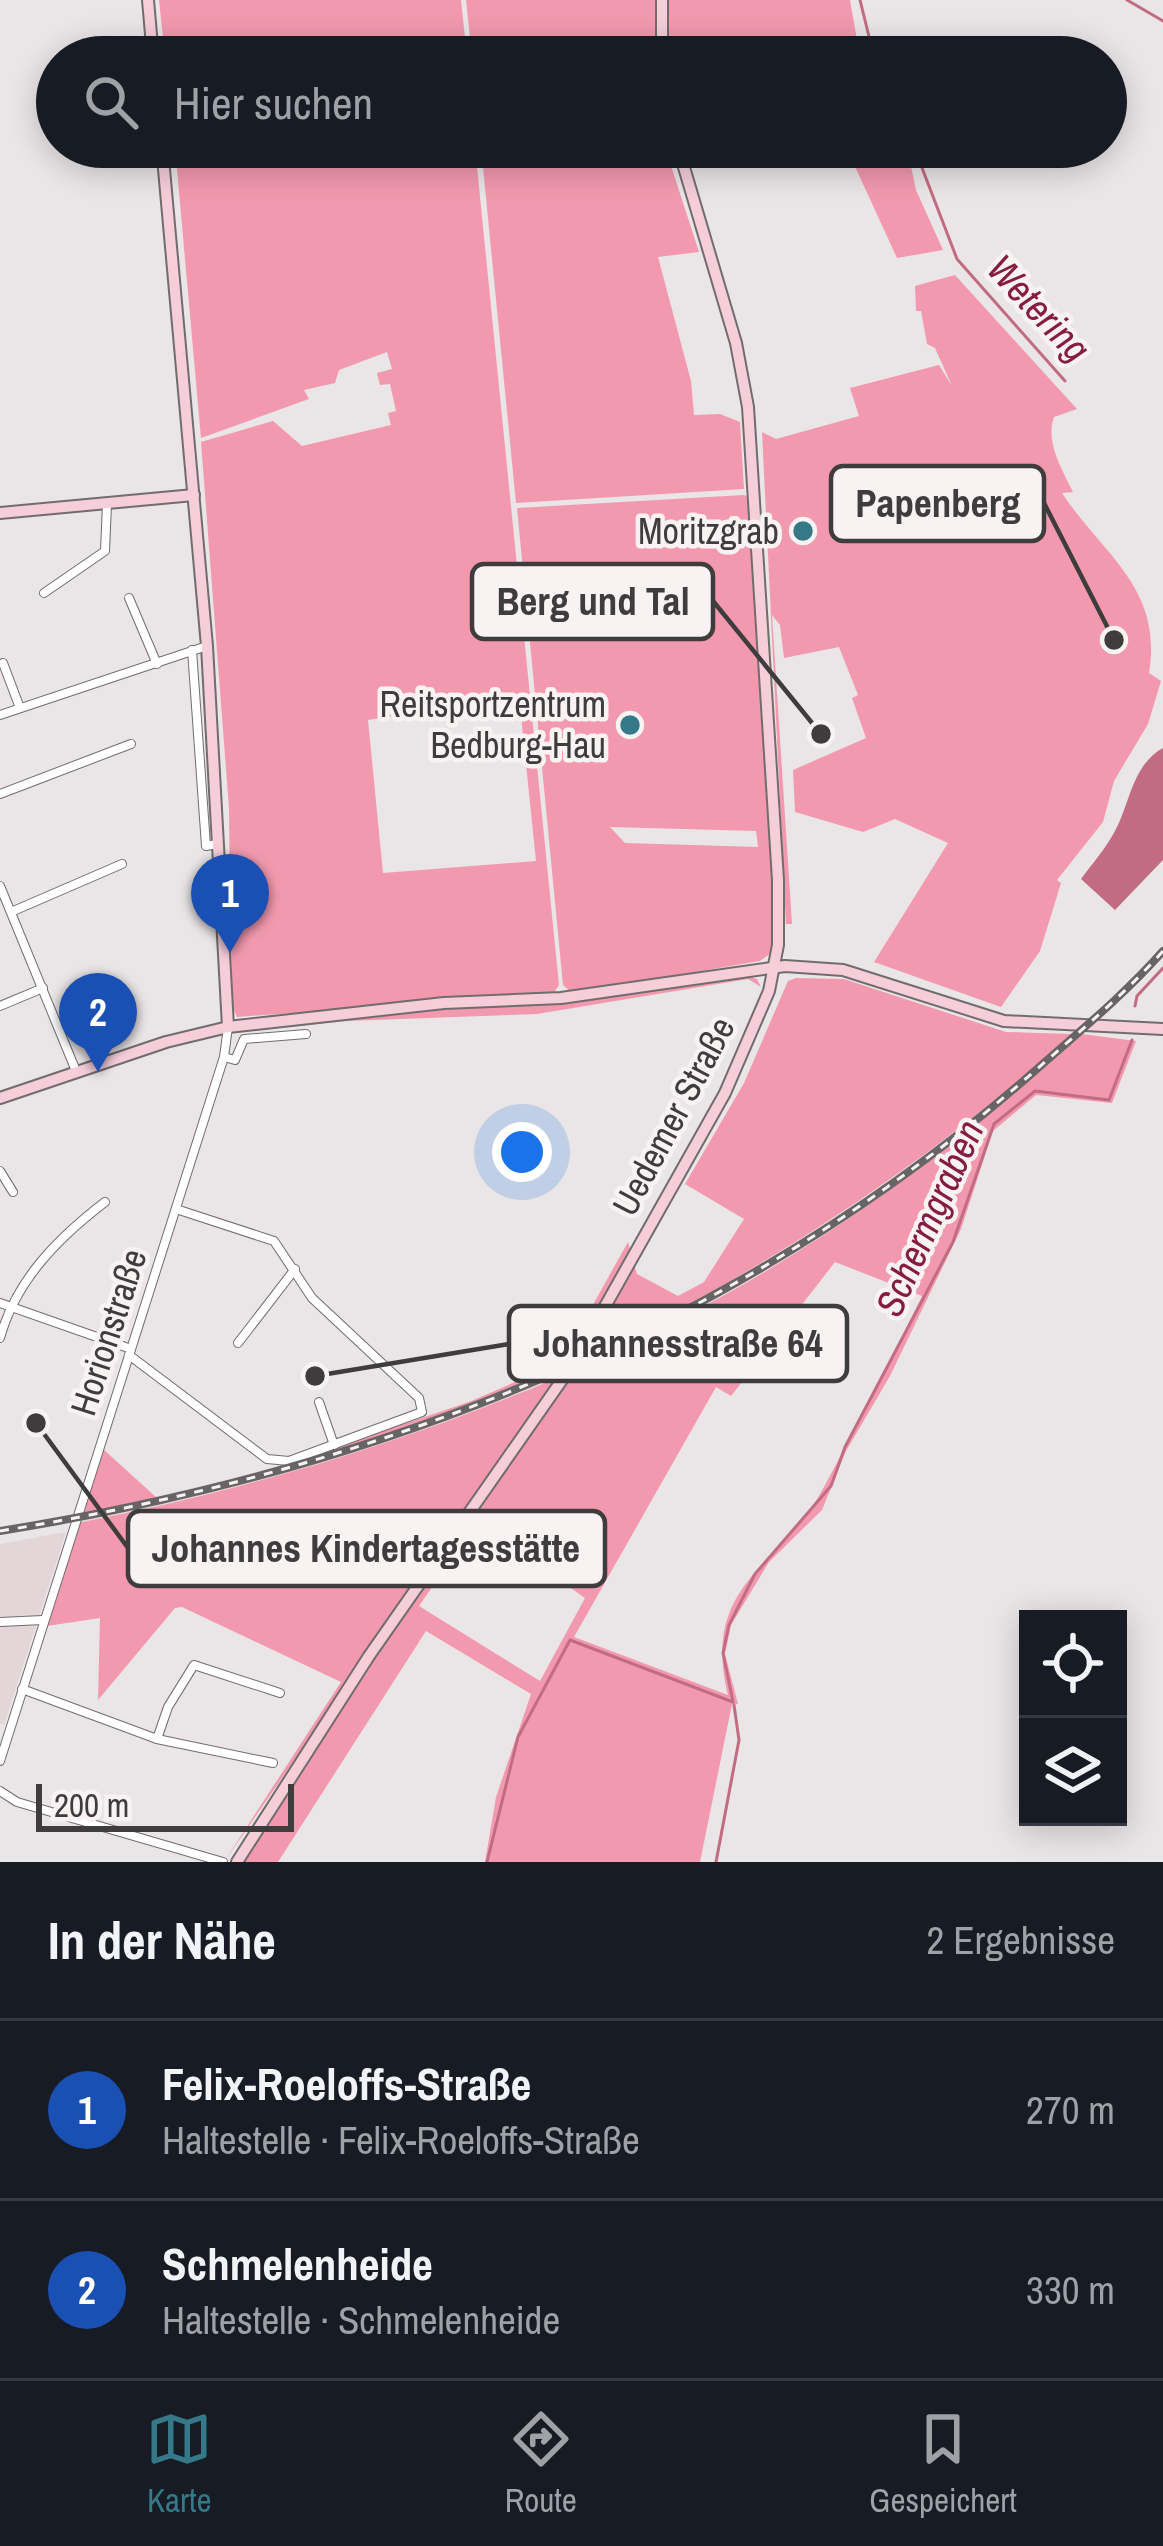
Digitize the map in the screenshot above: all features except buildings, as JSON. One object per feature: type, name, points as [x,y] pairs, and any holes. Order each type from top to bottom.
[{"type":"street","points":[[148,0],[151,36]]},
{"type":"street","points":[[662,0],[662,36]]},
{"type":"street","points":[[164,168],[207,646],[228,1027]]},
{"type":"street","name":"Uedemer Straße","points":[[237,1862],[369,1656],[571,1367],[737,1069],[774,967],[778,880],[748,407],[736,343],[684,168]]},
{"type":"street","points":[[0,513],[194,495]]},
{"type":"street","points":[[44,593],[105,551],[106,504]]},
{"type":"street","points":[[129,598],[157,664]]},
{"type":"street","points":[[0,715],[207,646]]},
{"type":"street","points":[[192,650],[206,846],[219,844]]},
{"type":"street","points":[[3,663],[20,708]]},
{"type":"street","points":[[0,794],[131,744]]},
{"type":"street","points":[[11,912],[122,864]]},
{"type":"street","points":[[0,886],[76,1071]]},
{"type":"street","points":[[0,1098],[228,1027],[425,1005],[561,998],[774,967],[843,970],[1004,1021],[1163,1029]]},
{"type":"street","points":[[0,1006],[43,988]]},
{"type":"street","name":"Horionstraße","points":[[0,1761],[224,1058],[228,1027]]},
{"type":"street","points":[[224,1058],[235,1060],[244,1039],[306,1034]]},
{"type":"street","points":[[0,1171],[13,1192]]},
{"type":"street","points":[[0,1338],[5,1305],[56,1244],[105,1202]]},
{"type":"street","points":[[5,1305],[130,1352],[267,1459],[289,1460],[417,1418],[423,1406],[312,1298],[274,1241],[176,1209]]},
{"type":"street","points":[[238,1342],[295,1269]]},
{"type":"street","points":[[319,1402],[334,1445]]},
{"type":"street","points":[[0,1622],[44,1620]]},
{"type":"street","points":[[157,1738],[168,1707],[194,1666],[280,1693]]},
{"type":"street","points":[[22,1688],[157,1738],[272,1763]]},
{"type":"street","points":[[0,1791],[17,1802],[223,1862]]},
{"type":"shaded area","points":[[159,0],[461,0],[465,36],[163,36]]},
{"type":"shaded area","points":[[466,0],[656,0],[657,36],[470,36]]},
{"type":"shaded area","points":[[667,0],[850,0],[856,36],[668,36]]},
{"type":"shaded area","points":[[177,168],[477,168],[559,985],[553,994],[237,1017],[231,1003],[229,808],[201,442],[273,421],[302,446],[391,425],[388,413],[396,411],[390,384],[380,385],[377,373],[392,369],[387,352],[339,370],[335,383],[304,390],[309,399],[201,438]],"holes":[[[519,696],[536,861],[383,873],[368,720]]]},
{"type":"shaded area","points":[[483,168],[672,168],[699,252],[658,257],[691,381],[694,415],[720,414],[740,422],[744,489],[516,503]]},
{"type":"shaded area","points":[[856,168],[911,168],[916,190],[943,250],[897,258]]},
{"type":"shaded area","points":[[955,275],[1077,409],[1054,417],[1052,426],[1056,455],[1073,492],[1062,493],[1139,595],[1151,643],[1149,673],[1161,681],[1148,724],[1114,781],[1103,822],[1057,880],[1061,883],[1040,951],[1001,1007],[874,962],[948,843],[895,819],[863,832],[795,812],[793,770],[866,738],[852,698],[858,695],[839,647],[784,658],[780,625],[772,615],[792,924],[786,924],[762,432],[776,439],[859,416],[850,388],[939,365],[952,386],[935,348],[927,344],[921,311],[916,311],[915,286]]},
{"type":"shaded area","points":[[744,495],[752,499],[774,922],[771,953],[760,961],[572,993],[563,985],[517,508]],"holes":[[[610,827],[756,831],[758,847],[625,843]]]},
{"type":"shaded area","points":[[1163,748],[1163,860],[1115,910],[1081,879],[1115,831],[1145,764]]},
{"type":"shaded area","points":[[748,976],[761,987],[748,979],[537,1014],[346,1021],[241,1032]]},
{"type":"shaded area","points":[[844,979],[1006,1032],[1072,1034],[962,1126],[847,1209],[726,1283],[600,1351],[596,1359],[728,1293],[852,1216],[971,1129],[1082,1034],[1136,1041],[1112,1103],[1036,1095],[993,1131],[961,1229],[890,1376],[846,1451],[822,1510],[769,1562],[731,1625],[725,1654],[738,1704],[732,1704],[700,1862],[485,1862],[496,1797],[531,1694],[426,1631],[278,1862],[243,1862],[349,1695],[571,1373],[633,1262],[637,1274],[678,1296],[704,1282],[744,1219],[685,1184],[744,1083],[788,981]],"holes":[[[835,1262],[922,1296],[824,1487],[735,1601],[725,1626],[722,1657],[728,1695],[574,1637],[716,1387],[731,1396]],[[477,1522],[585,1598],[540,1681],[419,1606]]]},
{"type":"shaded area","points":[[1072,1034],[1082,1034],[983,1120],[867,1207],[723,1294],[595,1360],[600,1351],[720,1289],[863,1202],[979,1115]]},
{"type":"shaded area","points":[[628,1242],[631,1252],[566,1367],[224,1862],[341,1682],[182,1607],[175,1608],[98,1700],[100,1618],[47,1626],[78,1523],[319,1464],[552,1380],[556,1370],[376,1440],[232,1482],[469,1402],[561,1362]]},
{"type":"shaded area","points":[[557,1369],[552,1380],[338,1461],[179,1503],[78,1523],[80,1514],[306,1462]]},
{"type":"shaded area","points":[[103,1449],[157,1498],[80,1514]]},
{"type":"shaded area","points":[[66,1532],[4,1725],[0,1723],[0,1544]]},
{"type":"waterway","name":"Wetering","points":[[860,0],[869,36]]},
{"type":"waterway","points":[[1127,0],[1163,21]]},
{"type":"waterway","name":"Wetering","points":[[922,168],[957,259],[1065,381]]},
{"type":"waterway","name":"Schermgraben","points":[[1135,1006],[1137,996],[1163,968]]},
{"type":"waterway","name":"Schermgraben","points":[[487,1862],[518,1737],[570,1640],[733,1702],[723,1653],[729,1625],[755,1574],[831,1486],[845,1447],[953,1242],[994,1124],[1035,1091],[1109,1100],[1132,1040]]},
{"type":"waterway","points":[[716,1862],[739,1740],[734,1705]]},
{"type":"railway","points":[[0,1531],[143,1504],[282,1469],[419,1426],[552,1374],[681,1312],[805,1241],[924,1160],[1037,1069],[1163,951]]},
{"type":"place","name":"Moritzgrab","points":[[803,531]]},
{"type":"place","name":"Papenberg","points":[[1114,640]]},
{"type":"place","name":"Reitsportzentrum Bedburg-Hau","points":[[630,725]]},
{"type":"place","name":"Berg und Tal","points":[[821,734]]},
{"type":"place","name":"Felix-Roeloffs-Straße","points":[[230,953]]},
{"type":"place","name":"Schmelenheide","points":[[98,1072]]},
{"type":"place","name":"Johannesstraße 64","points":[[315,1376]]},
{"type":"place","name":"Johannes Kindertagesstätte","points":[[36,1423]]}]
